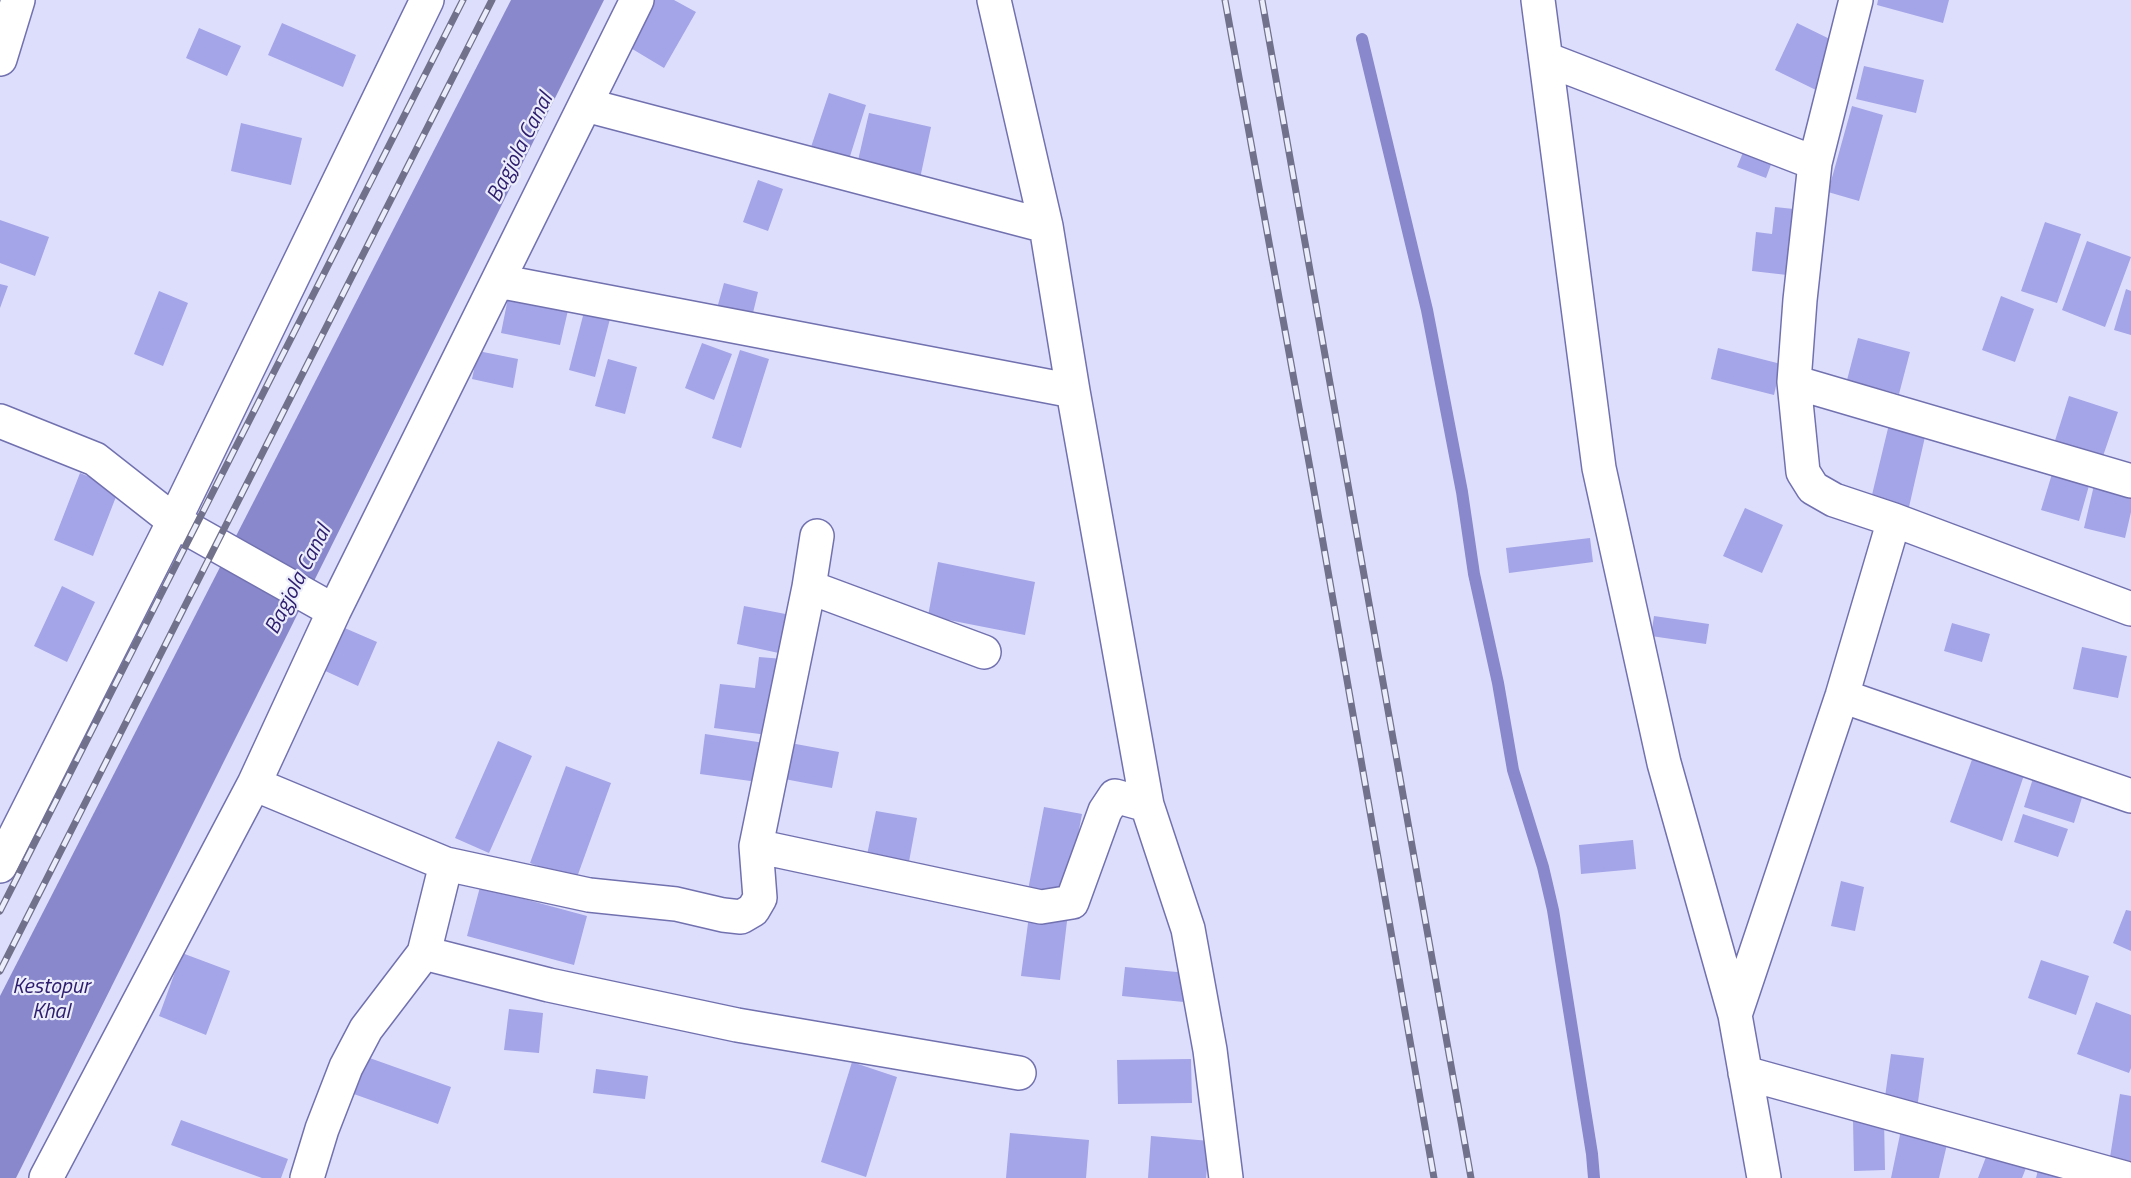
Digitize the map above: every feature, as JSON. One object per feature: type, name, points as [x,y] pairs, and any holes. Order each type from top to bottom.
[{"type":"street","points":[[0,59],[18,0]]},
{"type":"street","points":[[0,866],[174,521],[427,0]]},
{"type":"street","points":[[46,1178],[254,784],[330,608],[498,281],[637,0]]},
{"type":"street","points":[[994,0],[1046,226],[1147,806],[1188,929],[1210,1050],[1226,1178]]},
{"type":"street","points":[[1538,0],[1599,468],[1664,763],[1735,1015],[1764,1178]]},
{"type":"street","points":[[1856,0],[1815,163],[1800,300],[1794,382],[1803,472],[1814,488],[1834,500],[1894,520],[2131,609]]},
{"type":"street","points":[[1546,59],[1815,163]]},
{"type":"street","points":[[586,105],[1046,226]]},
{"type":"street","points":[[498,281],[1073,391]]},
{"type":"street","points":[[1794,382],[2131,481]]},
{"type":"street","points":[[0,421],[94,459],[174,521],[330,608]]},
{"type":"street","points":[[1735,1015],[1842,696],[1894,520]]},
{"type":"street","points":[[254,784],[446,864],[590,896],[676,904],[723,915],[741,916],[753,909],[760,898],[756,846],[809,587],[817,536]]},
{"type":"street","points":[[809,587],[984,652]]},
{"type":"street","points":[[1842,696],[2131,796]]},
{"type":"street","points":[[756,846],[1041,907],[1072,902],[1104,811],[1115,796],[1147,806]]},
{"type":"street","points":[[308,1178],[322,1129],[346,1067],[366,1029],[424,953],[446,864]]},
{"type":"street","points":[[424,953],[549,985],[737,1025],[1020,1073]]},
{"type":"street","points":[[1745,1073],[2125,1178]]},
{"type":"water","name":"Kestopur Khal","points":[[511,0],[604,0],[16,1178],[0,1178],[0,996]]},
{"type":"building","points":[[655,0],[674,0],[696,12],[664,68],[629,47]]},
{"type":"building","points":[[1878,0],[1949,0],[1943,23],[1877,5]]},
{"type":"building","points":[[282,23],[356,55],[343,87],[268,55]]},
{"type":"building","points":[[1797,23],[1840,44],[1818,91],[1775,70]]},
{"type":"building","points":[[199,28],[241,46],[227,76],[186,58]]},
{"type":"building","points":[[1864,66],[1924,80],[1916,113],[1856,99]]},
{"type":"building","points":[[829,93],[866,105],[847,166],[809,153]]},
{"type":"building","points":[[1852,106],[1883,115],[1859,201],[1828,192]]},
{"type":"building","points":[[869,113],[931,127],[919,183],[856,169]]},
{"type":"building","points":[[241,123],[302,138],[291,185],[231,171]]},
{"type":"building","points":[[1748,140],[1776,151],[1766,178],[1737,167]]},
{"type":"building","points":[[758,180],[783,189],[768,231],[743,222]]},
{"type":"building","points":[[1775,207],[1803,210],[1796,276],[1752,271],[1756,232],[1772,234]]},
{"type":"building","points":[[0,220],[49,237],[35,276],[0,263]]},
{"type":"building","points":[[2045,222],[2081,234],[2057,303],[2021,291]]},
{"type":"building","points":[[2087,241],[2131,257],[2105,327],[2062,310]]},
{"type":"building","points":[[724,283],[758,292],[751,321],[716,312]]},
{"type":"building","points":[[0,284],[8,286],[0,308]]},
{"type":"building","points":[[2126,289],[2131,291],[2131,335],[2114,330]]},
{"type":"building","points":[[159,291],[188,303],[163,366],[134,354]]},
{"type":"building","points":[[509,293],[569,306],[560,345],[501,333]]},
{"type":"building","points":[[2001,296],[2034,309],[2015,362],[1982,350]]},
{"type":"building","points":[[585,308],[611,315],[595,377],[569,370]]},
{"type":"building","points":[[1858,338],[1910,352],[1899,394],[1847,380]]},
{"type":"building","points":[[702,343],[732,354],[714,400],[685,388]]},
{"type":"building","points":[[1718,348],[1781,364],[1774,395],[1711,379]]},
{"type":"building","points":[[740,350],[769,359],[741,448],[712,438]]},
{"type":"building","points":[[478,351],[518,359],[513,388],[472,379]]},
{"type":"building","points":[[608,359],[637,367],[625,414],[595,406]]},
{"type":"building","points":[[2069,396],[2118,412],[2101,462],[2053,447]]},
{"type":"building","points":[[1890,420],[1927,428],[1909,507],[1871,499]]},
{"type":"building","points":[[2055,464],[2092,475],[2079,521],[2041,510]]},
{"type":"building","points":[[80,473],[119,489],[93,556],[54,540]]},
{"type":"building","points":[[2095,481],[2131,490],[2131,512],[2125,538],[2084,528]]},
{"type":"building","points":[[1745,508],[1783,525],[1762,573],[1723,556]]},
{"type":"building","points":[[1590,538],[1593,562],[1509,573],[1506,548]]},
{"type":"building","points":[[938,562],[1035,582],[1025,635],[928,616]]},
{"type":"building","points":[[62,586],[95,602],[67,662],[34,646]]},
{"type":"building","points":[[744,606],[796,616],[788,655],[737,644]]},
{"type":"building","points":[[1654,616],[1709,624],[1706,644],[1651,636]]},
{"type":"building","points":[[1952,623],[1990,634],[1982,662],[1944,651]]},
{"type":"building","points":[[340,626],[377,642],[358,686],[321,669]]},
{"type":"building","points":[[2082,647],[2127,656],[2118,698],[2073,689]]},
{"type":"building","points":[[759,657],[783,659],[775,736],[714,728],[720,684],[755,688]]},
{"type":"building","points":[[705,734],[771,744],[765,783],[700,774]]},
{"type":"building","points":[[498,741],[532,756],[489,853],[455,838]]},
{"type":"building","points":[[785,742],[839,752],[832,788],[779,778]]},
{"type":"building","points":[[1975,751],[2026,769],[2002,841],[1950,822]]},
{"type":"building","points":[[566,766],[611,783],[576,880],[530,863]]},
{"type":"building","points":[[2035,772],[2085,788],[2074,823],[2024,807]]},
{"type":"building","points":[[1044,807],[1082,814],[1066,897],[1028,890]]},
{"type":"building","points":[[876,811],[917,818],[908,867],[866,860]]},
{"type":"building","points":[[2023,814],[2068,829],[2058,857],[2014,842]]},
{"type":"building","points":[[1633,840],[1636,869],[1581,874],[1579,845]]},
{"type":"building","points":[[1841,881],[1864,887],[1855,931],[1831,926]]},
{"type":"building","points":[[480,887],[587,916],[574,965],[467,936]]},
{"type":"building","points":[[1030,908],[1068,913],[1060,980],[1021,976]]},
{"type":"building","points":[[2126,910],[2131,911],[2131,951],[2113,943]]},
{"type":"building","points":[[182,953],[230,971],[206,1035],[159,1016]]},
{"type":"building","points":[[2041,960],[2089,976],[2076,1015],[2028,998]]},
{"type":"building","points":[[1125,967],[1187,973],[1184,1002],[1122,996]]},
{"type":"building","points":[[2096,1002],[2131,1015],[2131,1068],[2129,1073],[2077,1054]]},
{"type":"building","points":[[509,1009],[543,1013],[539,1053],[504,1050]]},
{"type":"building","points":[[1891,1054],[1924,1058],[1917,1109],[1884,1104]]},
{"type":"building","points":[[364,1056],[451,1087],[438,1124],[351,1093]]},
{"type":"building","points":[[1191,1059],[1192,1103],[1118,1104],[1117,1060]]},
{"type":"building","points":[[852,1062],[897,1077],[866,1177],[821,1162]]},
{"type":"building","points":[[596,1069],[648,1076],[645,1099],[593,1093]]},
{"type":"building","points":[[2120,1094],[2131,1096],[2131,1173],[2108,1170]]},
{"type":"building","points":[[1853,1119],[1884,1119],[1885,1170],[1854,1171]]},
{"type":"building","points":[[181,1120],[288,1159],[281,1178],[262,1178],[171,1145]]},
{"type":"building","points":[[1902,1125],[1949,1136],[1939,1178],[1891,1178]]},
{"type":"building","points":[[1010,1133],[1089,1140],[1086,1178],[1006,1178]]},
{"type":"building","points":[[1151,1136],[1210,1141],[1206,1178],[1148,1178]]},
{"type":"building","points":[[1989,1149],[2028,1163],[2022,1178],[1978,1178]]},
{"type":"building","points":[[2039,1166],[2077,1178],[2036,1178]]},
{"type":"waterway","points":[[1362,39],[1427,310],[1462,492],[1474,574],[1498,683],[1513,770],[1543,867],[1553,910],[1594,1178]]},
{"type":"railway","points":[[0,911],[463,0]]},
{"type":"railway","points":[[0,971],[492,0]]},
{"type":"railway","points":[[1225,0],[1310,468],[1434,1178]]},
{"type":"railway","points":[[1262,0],[1471,1178]]},
{"type":"water label","name":"Bagjola Canal","points":[[521,148]]},
{"type":"water label","name":"Bagjola Canal","points":[[299,580]]}]
